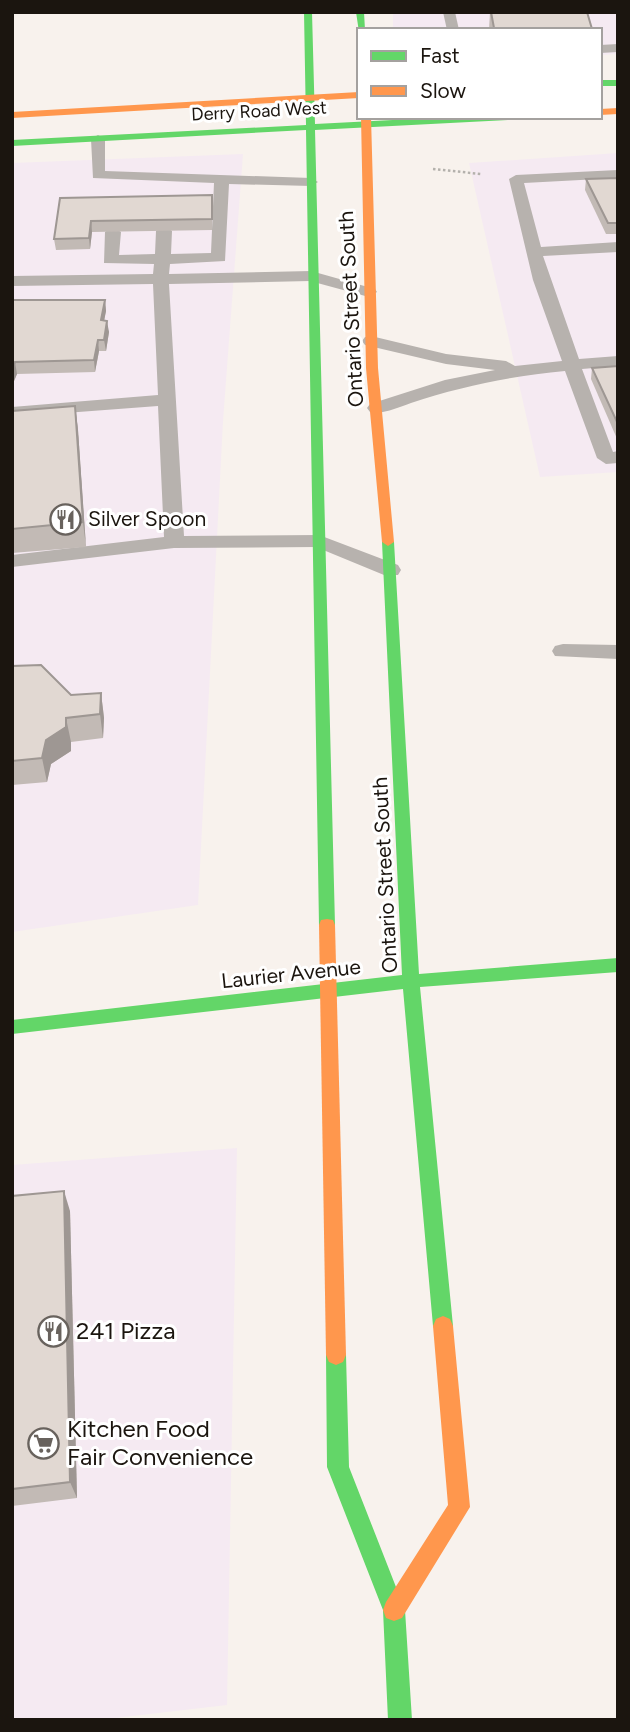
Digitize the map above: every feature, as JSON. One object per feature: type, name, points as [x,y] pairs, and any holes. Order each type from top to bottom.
[{"type":"main road","name":"Ontario Street South","points":[[308,12],[311,276],[338,1467],[394,1610],[400,1720]]},
{"type":"main road","name":"Derry Road West","points":[[12,115],[357,94]]},
{"type":"main road","name":"Derry Road West","points":[[12,143],[437,119]]},
{"type":"main road","name":"Ontario Street South","points":[[366,121],[371,341],[391,570],[411,981],[459,1507],[394,1610]]},
{"type":"main road","name":"Laurier Avenue","points":[[12,1027],[411,981],[618,965]]},
{"type":"lane","points":[[98,139],[98,175],[311,182]]},
{"type":"lane","points":[[618,174],[516,179],[534,252],[606,458],[618,457]]},
{"type":"lane","points":[[118,197],[119,175]]},
{"type":"lane","points":[[165,196],[167,176]]},
{"type":"lane","points":[[113,232],[110,260],[219,258],[222,177]]},
{"type":"lane","points":[[164,231],[161,279],[174,542]]},
{"type":"lane","points":[[534,252],[618,247]]},
{"type":"lane","points":[[12,281],[311,276],[369,292]]},
{"type":"lane","points":[[371,341],[446,359],[527,369]]},
{"type":"lane","points":[[376,408],[451,384],[527,369],[618,361]]},
{"type":"lane","points":[[13,412],[167,400]]},
{"type":"lane","points":[[12,561],[174,542],[319,541],[391,570]]},
{"type":"lane","points":[[563,651],[618,652]]},
{"type":"path","points":[[433,169],[495,173],[516,179]]},
{"type":"shaded area","points":[[393,12],[618,12],[618,54],[602,55],[602,28],[393,28]]},
{"type":"shaded area","points":[[618,153],[618,472],[540,477],[469,163]]},
{"type":"shaded area","points":[[243,154],[223,421],[198,905],[12,932],[12,163]]},
{"type":"shaded area","points":[[237,1148],[227,1705],[98,1720],[12,1720],[12,1165]]},
{"type":"building","points":[[491,12],[587,12],[592,28],[494,28]]},
{"type":"building","points":[[618,178],[618,223],[608,223],[586,179]]},
{"type":"building","points":[[212,195],[212,219],[91,221],[89,238],[54,239],[60,198]]},
{"type":"building","points":[[12,300],[105,300],[101,320],[107,321],[104,340],[98,340],[94,360],[15,362],[12,369]]},
{"type":"building","points":[[618,366],[618,424],[592,368]]},
{"type":"building","points":[[75,406],[83,522],[12,529],[12,411]]},
{"type":"building","points":[[41,665],[71,695],[101,693],[100,714],[66,718],[66,727],[46,740],[42,758],[12,761],[12,666]]},
{"type":"building","points":[[64,1191],[70,1482],[12,1489],[12,1196]]},
{"type":"traffic: fast","points":[[308,12],[327,925]]},
{"type":"traffic: fast","points":[[360,12],[361,28]]},
{"type":"traffic: fast","points":[[602,83],[618,83]]},
{"type":"traffic: fast","points":[[12,143],[470,119]]},
{"type":"traffic: fast","points":[[388,542],[411,981],[443,1326]]},
{"type":"traffic: fast","points":[[12,1027],[411,981],[618,965]]},
{"type":"traffic: fast","points":[[336,1355],[338,1467],[394,1610],[400,1720]]},
{"type":"traffic: slow","points":[[12,115],[357,95]]},
{"type":"traffic: slow","points":[[602,112],[618,111]]},
{"type":"traffic: slow","points":[[366,119],[372,368],[388,542]]},
{"type":"traffic: slow","points":[[327,925],[336,1355]]},
{"type":"traffic: slow","points":[[394,1610],[459,1507],[443,1326]]},
{"type":"place","name":"Silver Spoon","points":[[65,519]]},
{"type":"place","name":"241 Pizza","points":[[53,1331]]},
{"type":"place","name":"Kitchen Food Fair Convenience","points":[[44,1443]]}]
